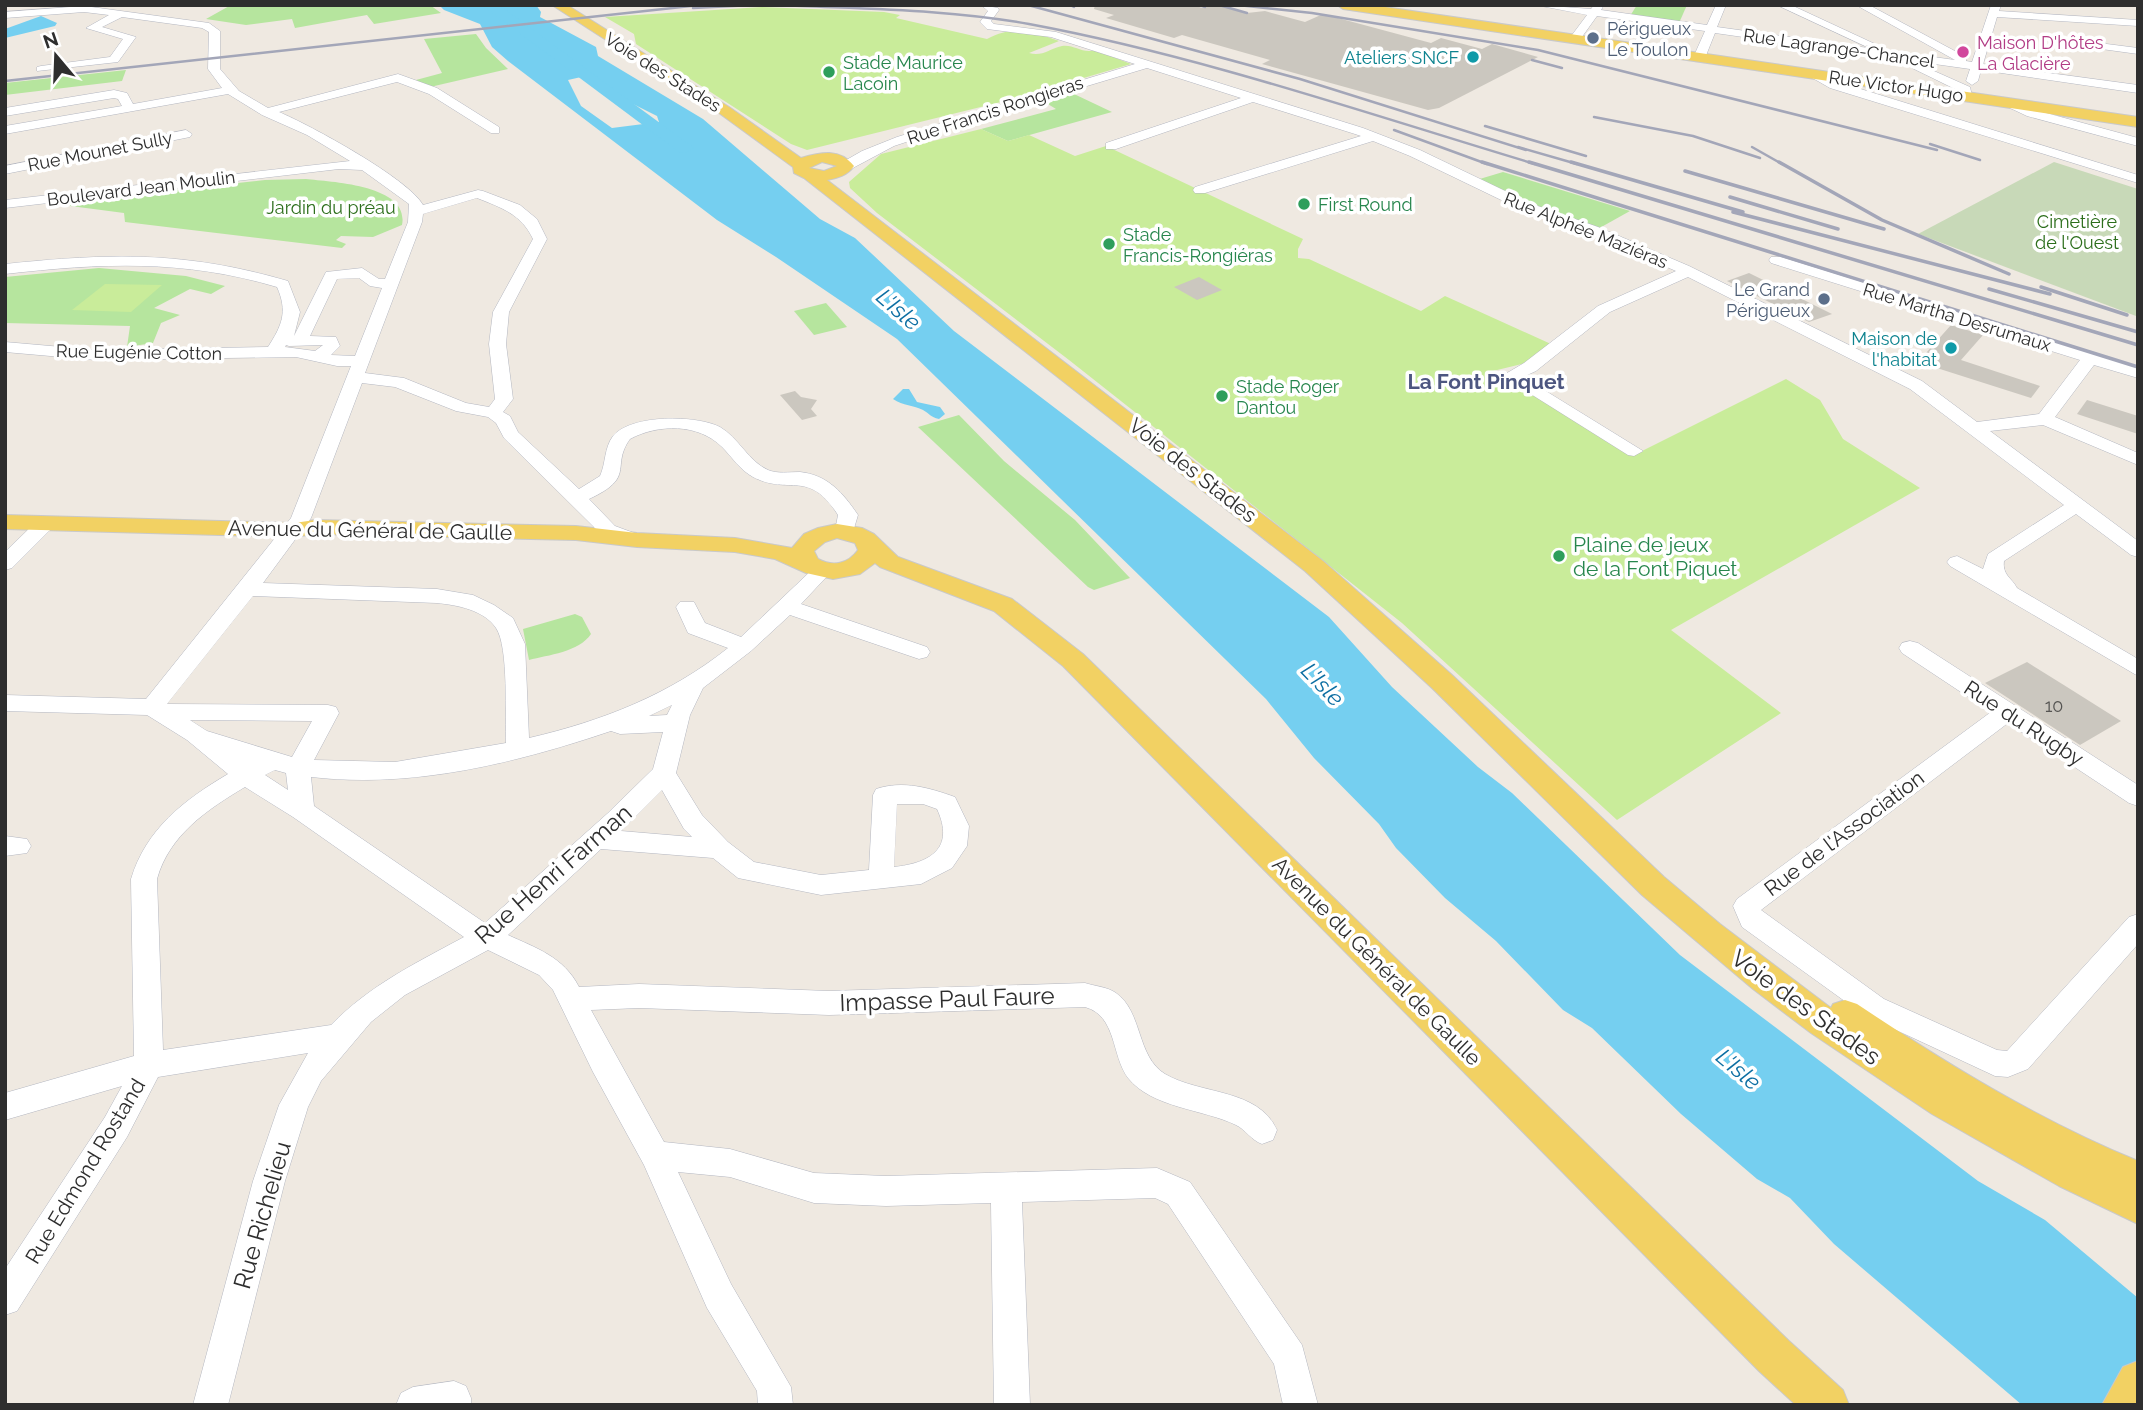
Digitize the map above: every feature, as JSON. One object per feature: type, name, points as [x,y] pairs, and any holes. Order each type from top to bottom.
[{"type":"main road","name":"Voie des Stades","points":[[558,5],[724,110],[766,141],[1287,544],[1367,611],[1655,888],[1797,1004],[1941,1100],[2012,1142],[2138,1205]]},
{"type":"main road","name":"Rue Victor Hugo","points":[[1353,6],[1636,49],[1969,94],[2138,122]]},
{"type":"main road","name":"Voie des Stades","points":[[766,141],[790,151],[843,161],[844,168],[837,180],[838,186],[853,208]]},
{"type":"main road","points":[[805,170],[824,157]]},
{"type":"main road","points":[[805,170],[823,176],[844,168]]},
{"type":"main road","name":"Avenue du Général de Gaulle","points":[[5,522],[293,530],[310,534],[637,540],[735,545],[781,552],[825,568],[880,570],[964,589]]},
{"type":"main road","name":"Avenue du Général de Gaulle","points":[[735,545],[813,538],[828,532],[845,531],[860,536],[889,562],[1003,605],[1022,617],[1073,660],[1774,1356],[1828,1405]]},
{"type":"main road","points":[[813,538],[802,551],[825,568],[867,556],[869,544]]},
{"type":"main road","name":"Voie des Stades","points":[[1516,753],[1692,901],[1853,1020],[1940,1077],[2011,1118],[2082,1156],[2138,1180]]},
{"type":"main road","name":"Avenue du Général de Gaulle","points":[[1774,1356],[1808,1405]]},
{"type":"main road","points":[[2123,1405],[2138,1382]]},
{"type":"street","name":"Rue Alphée Maziéras","points":[[986,5],[994,10],[985,23],[991,27],[1052,34],[1373,137],[1415,153],[1527,207],[1593,230],[1688,271],[1916,386],[2138,551]]},
{"type":"street","name":"Rue Lagrange-Chancel","points":[[1541,5],[1596,9],[1652,21],[2138,89]]},
{"type":"street","points":[[1699,58],[1721,5]]},
{"type":"street","points":[[1782,5],[1892,55],[1969,94],[1995,9],[2056,18],[2138,23]]},
{"type":"street","points":[[1861,5],[1978,65]]},
{"type":"street","points":[[2056,18],[2066,5]]},
{"type":"street","points":[[5,15],[75,9],[125,12],[196,23],[215,31],[214,69],[230,90],[244,102],[302,127],[351,155],[411,197],[417,211],[293,530],[245,589],[157,709]]},
{"type":"street","points":[[1574,39],[1596,9]]},
{"type":"street","points":[[41,69],[114,60],[130,37],[92,28],[125,12]]},
{"type":"street","points":[[1636,49],[1652,21]]},
{"type":"street","points":[[2091,45],[2138,51]]},
{"type":"street","name":"Rue Francis Rongieras","points":[[844,168],[893,143],[1027,98],[1147,64]]},
{"type":"street","points":[[1813,74],[1830,83],[2138,179]]},
{"type":"street","points":[[266,112],[398,78],[433,91],[495,130]]},
{"type":"street","points":[[5,130],[230,90]]},
{"type":"street","name":"Rue Mounet Sully","points":[[5,112],[114,94],[124,96],[136,107],[159,117],[186,134],[5,170]]},
{"type":"street","points":[[1111,146],[1252,98]]},
{"type":"street","points":[[2018,104],[2031,113],[2138,142]]},
{"type":"street","points":[[1200,190],[1373,137]]},
{"type":"street","points":[[824,157],[893,143]]},
{"type":"street","points":[[339,165],[349,161],[351,155]]},
{"type":"street","name":"Boulevard Jean Moulin","points":[[5,204],[339,165],[368,166]]},
{"type":"street","name":"Boulevard Jean Moulin","points":[[352,173],[368,166]]},
{"type":"street","name":"Boulevard Jean Moulin","points":[[278,173],[352,173],[384,179]]},
{"type":"street","points":[[417,211],[478,194],[515,208],[532,222],[540,239],[501,312],[498,335],[504,399],[493,413],[505,420],[510,434],[608,530],[637,540]]},
{"type":"street","points":[[5,267],[153,258],[205,263],[260,275],[283,284],[293,304],[292,322],[277,347]]},
{"type":"street","name":"Rue Martha Desrumaux","points":[[1776,260],[2138,373]]},
{"type":"street","points":[[1634,451],[1510,376],[1530,367],[1604,309],[1688,271]]},
{"type":"street","points":[[300,340],[331,275],[362,273],[375,283],[390,284]]},
{"type":"street","points":[[277,347],[300,340],[330,340],[330,349],[319,356]]},
{"type":"street","name":"Rue Eugénie Cotton","points":[[5,346],[96,355],[277,347],[337,361],[461,407],[493,413]]},
{"type":"street","points":[[2045,419],[2090,359]]},
{"type":"street","points":[[1975,428],[2045,419],[2138,460]]},
{"type":"street","points":[[577,497],[606,481],[610,475],[618,441],[629,432],[678,424],[709,428],[722,436],[759,472],[774,478],[802,478],[821,483],[848,515],[845,531]]},
{"type":"street","points":[[2014,595],[1993,571],[1992,565],[1996,558],[2076,505]]},
{"type":"street","points":[[5,564],[45,523]]},
{"type":"street","points":[[1957,562],[2138,669]]},
{"type":"street","points":[[195,734],[285,764],[338,772],[392,771],[455,764],[518,749],[603,726],[694,684],[742,645],[825,568]]},
{"type":"street","points":[[245,589],[437,596],[466,600],[487,610],[505,623],[514,644],[518,749]]},
{"type":"street","points":[[786,606],[919,652]]},
{"type":"street","points":[[687,607],[696,628],[742,645]]},
{"type":"street","name":"Rue du Rugby","points":[[1910,649],[2138,797]]},
{"type":"street","points":[[666,764],[677,723],[694,684]]},
{"type":"street","points":[[5,703],[328,713],[285,764]]},
{"type":"street","points":[[157,709],[195,734],[245,775],[302,810],[486,938],[549,967],[563,982],[603,1063],[655,1154],[719,1296],[774,1387],[776,1405]]},
{"type":"street","name":"Rue de l'Association","points":[[2007,712],[1746,905],[1751,919],[1874,1007],[1995,1063],[2008,1064],[2018,1060],[2138,925]]},
{"type":"street","points":[[603,726],[677,723]]},
{"type":"street","points":[[603,726],[644,736],[666,764],[693,822],[719,849],[747,871],[821,886],[881,879]]},
{"type":"street","points":[[285,764],[302,810]]},
{"type":"street","name":"Rue Edmond Rostand","points":[[5,1299],[116,1127],[149,1065],[145,868],[152,852],[170,831],[196,808],[245,775],[285,764]]},
{"type":"street","name":"Rue Henri Farman","points":[[339,1036],[361,1013],[395,987],[486,938],[596,839],[666,764]]},
{"type":"street","points":[[596,839],[719,849]]},
{"type":"street","name":"Impasse Paul Faure","points":[[572,999],[667,996],[829,1003],[1085,995],[1106,1001],[1117,1014],[1138,1068],[1156,1084],[1249,1116],[1262,1130]]},
{"type":"street","points":[[5,1107],[149,1065],[339,1036]]},
{"type":"street","name":"Rue Richelieu","points":[[210,1405],[269,1181],[294,1105],[311,1072],[339,1036]]},
{"type":"street","points":[[655,1154],[730,1163],[814,1188],[886,1191],[1157,1183],[1179,1193],[1290,1357],[1301,1405]]},
{"type":"street","points":[[1006,1186],[1012,1405]]},
{"type":"street","points":[[413,1405],[454,1398],[453,1405]]},
{"type":"green space","points":[[231,5],[430,5],[441,13],[374,24],[367,15],[295,28],[292,19],[246,25],[206,19]]},
{"type":"green space","points":[[1637,5],[1687,5],[1679,23],[1630,16]]},
{"type":"green space","name":"Stade Maurice Lacoin","points":[[762,7],[884,12],[900,15],[896,18],[987,39],[1005,32],[1031,32],[1059,41],[1029,53],[1042,53],[1066,46],[1086,51],[1095,50],[1131,64],[1013,99],[807,150],[791,144],[636,44],[634,34],[605,17]]},
{"type":"green space","points":[[476,34],[508,69],[430,87],[416,80],[442,73],[424,39]]},
{"type":"green space","points":[[126,70],[122,81],[5,95],[5,83]]},
{"type":"green space","points":[[1063,90],[1076,93],[1074,94],[1112,112],[1008,141],[981,129],[1056,109],[1038,98]]},
{"type":"green space","name":"Plaine de jeux de la Font Piquet","points":[[981,129],[1008,141],[1029,135],[1075,156],[1106,146],[1303,239],[1298,249],[1298,258],[1309,259],[1421,311],[1445,296],[1551,344],[1530,362],[1493,371],[1636,454],[1786,379],[1820,400],[1843,439],[1920,488],[1671,630],[1781,713],[1617,820],[1402,623],[1069,360],[877,213],[850,188],[849,182],[881,154]]},
{"type":"green space","name":"Cimetière de l'Ouest","points":[[2054,162],[2138,189],[2136,316],[1918,234]]},
{"type":"green space","points":[[1503,172],[1630,211],[1596,230],[1473,181]]},
{"type":"green space","name":"Jardin du préau","points":[[306,179],[350,184],[382,194],[394,201],[401,212],[402,225],[373,237],[341,236],[336,240],[346,244],[342,248],[125,222],[124,213],[63,205],[66,202],[265,180]]},
{"type":"green space","points":[[99,268],[186,276],[225,286],[211,294],[190,289],[154,308],[180,315],[161,323],[153,343],[127,347],[130,326],[5,323],[5,277]]},
{"type":"green space","points":[[105,284],[162,285],[131,312],[72,310]]},
{"type":"green space","points":[[826,303],[847,327],[814,335],[794,311]]},
{"type":"green space","points":[[959,415],[1004,461],[1075,520],[1130,578],[1094,590],[1088,587],[918,427]]},
{"type":"green space","points":[[575,614],[582,617],[591,634],[586,640],[563,652],[529,660],[523,629]]},
{"type":"water","points":[[439,5],[536,5],[541,12],[540,17],[596,47],[598,56],[703,119],[820,219],[855,238],[954,331],[1329,617],[1392,687],[1478,767],[1512,793],[1680,955],[1978,1181],[2045,1220],[2138,1298],[2138,1405],[2022,1405],[1834,1244],[1790,1198],[1757,1179],[1681,1114],[1592,1028],[1563,1010],[1496,941],[1445,898],[1396,848],[1379,824],[1314,758],[1266,699],[897,339],[717,220],[508,61],[492,47],[480,24],[444,10]],"holes":[[[590,75],[631,103],[657,116],[659,122],[612,128],[581,106],[568,80]]]},
{"type":"water","points":[[41,16],[57,23],[55,26],[5,38],[5,29]]},
{"type":"water","points":[[903,389],[909,389],[917,402],[940,407],[945,414],[939,419],[920,408],[893,399]]},
{"type":"building","name":"Ateliers SNCF","points":[[1095,5],[1194,5],[1202,8],[1217,5],[1247,13],[1265,11],[1305,22],[1323,14],[1431,43],[1441,38],[1482,49],[1492,44],[1538,57],[1439,108],[1428,110],[1262,64],[1270,60],[1182,35],[1174,38],[1106,18],[1114,15],[1094,9]]},
{"type":"building","points":[[1749,273],[1832,314],[1809,322],[1727,281]]},
{"type":"building","points":[[1199,277],[1222,290],[1197,300],[1174,287]]},
{"type":"building","points":[[1951,325],[1983,335],[1961,360],[2040,386],[2031,398],[1918,362]]},
{"type":"building","points":[[795,391],[801,397],[817,400],[811,409],[817,416],[802,420],[780,395]]},
{"type":"building","points":[[2087,400],[2138,416],[2138,434],[2077,414]]},
{"type":"building","points":[[2027,662],[2121,721],[2080,745],[1985,683]]},
{"type":"waterway","name":"L'Isle","points":[[489,5],[685,148]]},
{"type":"railway","points":[[5,81],[700,5]]},
{"type":"railway","points":[[693,8],[753,5]]},
{"type":"railway","points":[[780,5],[967,15],[1093,37],[1284,87],[1535,164]]},
{"type":"railway","points":[[1028,5],[1300,79],[1526,150]]},
{"type":"railway","points":[[1070,5],[1074,7]]},
{"type":"railway","points":[[1199,5],[1205,7]]},
{"type":"railway","points":[[1219,5],[1247,13]]},
{"type":"railway","points":[[1238,5],[1312,13],[1538,50],[1937,150]]},
{"type":"railway","points":[[1532,60],[1562,68]]},
{"type":"railway","points":[[1594,117],[1693,136],[1760,158]]},
{"type":"railway","points":[[1485,126],[1586,156]]},
{"type":"railway","points":[[1394,130],[1487,164]]},
{"type":"railway","points":[[1930,144],[1980,160]]},
{"type":"railway","points":[[1518,147],[1577,164]]},
{"type":"railway","points":[[1752,147],[1782,164]]},
{"type":"railway","points":[[1482,162],[2138,367]]},
{"type":"railway","points":[[1529,162],[2138,345]]},
{"type":"railway","points":[[1571,162],[1743,212]]},
{"type":"railway","points":[[1779,162],[1882,220],[2009,274]]},
{"type":"railway","points":[[1685,171],[1884,229]]},
{"type":"railway","points":[[1730,197],[1838,229]]},
{"type":"railway","points":[[1733,212],[2050,294]]},
{"type":"railway","points":[[2041,287],[2127,315]]},
{"type":"railway","points":[[1989,289],[2138,332]]},
{"type":"place","name":"Périgueux Le Toulon","points":[[1593,38]]},
{"type":"place","name":"Maison D'hôtes La Glacière","points":[[1963,52]]},
{"type":"place","name":"Ateliers SNCF","points":[[1473,57]]},
{"type":"place","name":"Stade Maurice Lacoin","points":[[829,72]]},
{"type":"place","name":"First Round","points":[[1304,204]]},
{"type":"place","name":"Stade Francis-Rongiéras","points":[[1109,244]]},
{"type":"place","name":"Le Grand Périgueux","points":[[1824,299]]},
{"type":"place","name":"Maison de l'habitat","points":[[1951,348]]},
{"type":"place","name":"Stade Roger Dantou","points":[[1222,396]]},
{"type":"place","name":"Plaine de jeux de la Font Piquet","points":[[1559,556]]},
{"type":"district","name":"La Font Pinquet","points":[[1486,381]]}]
